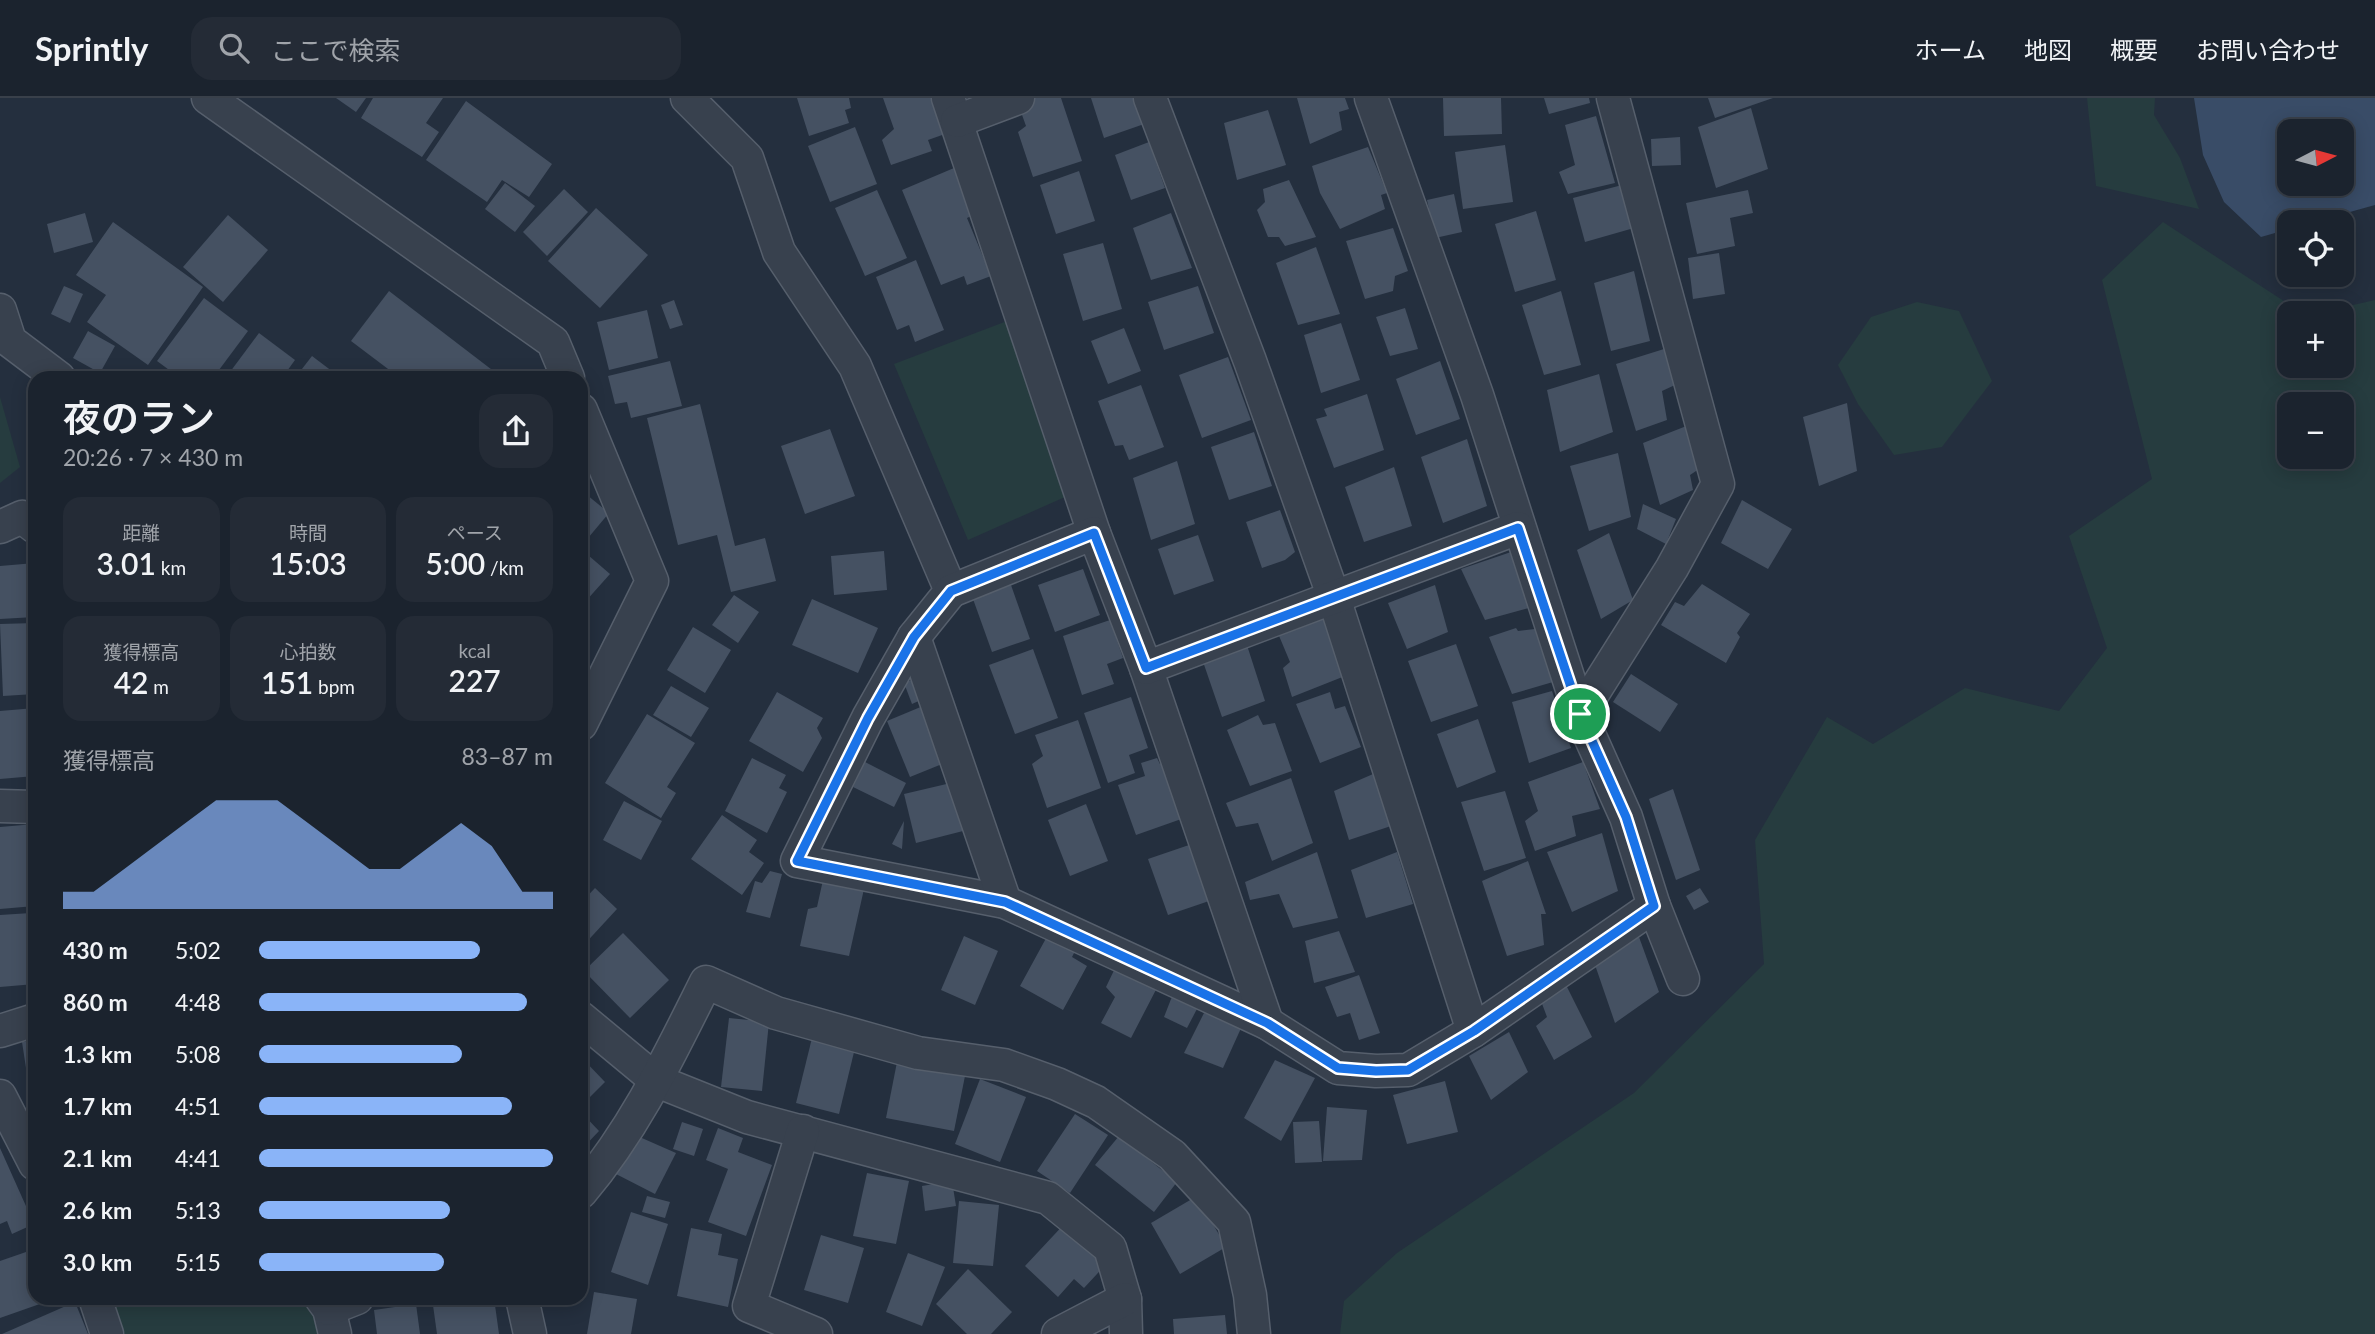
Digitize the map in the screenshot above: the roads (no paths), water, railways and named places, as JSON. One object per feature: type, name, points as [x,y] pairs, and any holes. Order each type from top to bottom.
[{"type":"street","points":[[208,98],[553,342],[565,371]]},
{"type":"street","points":[[687,98],[747,158],[779,252],[855,366],[951,591]]},
{"type":"street","points":[[1018,98],[953,109],[1094,533],[1146,668],[1267,1023]]},
{"type":"street","points":[[1150,98],[1250,361],[1334,598],[1474,1031]]},
{"type":"street","points":[[1371,98],[1478,395],[1518,528],[1580,714],[1626,817],[1654,906],[1683,979]]},
{"type":"street","points":[[1580,714],[1672,568],[1718,484],[1613,98]]},
{"type":"street","points":[[0,310],[10,341],[50,371]]},
{"type":"street","points":[[588,427],[652,581],[588,710]]},
{"type":"street","points":[[0,527],[22,517],[28,522]]},
{"type":"street","points":[[1146,668],[1518,528]]},
{"type":"street","points":[[1094,533],[951,591],[914,637],[868,718],[797,861],[1005,902],[1267,1023],[1338,1068],[1376,1071],[1408,1070],[1474,1031],[1654,906]]},
{"type":"street","points":[[914,637],[1005,902]]},
{"type":"street","points":[[0,806],[28,807]]},
{"type":"street","points":[[588,1184],[612,1155],[657,1081],[706,982],[776,1013],[918,1053],[1004,1065],[1057,1084],[1096,1102],[1172,1155],[1234,1222],[1250,1296],[1254,1334]]},
{"type":"street","points":[[0,1031],[28,1022]]},
{"type":"street","points":[[588,1024],[657,1081],[747,1117],[1048,1198],[1110,1248],[1125,1300],[1126,1334]]},
{"type":"street","points":[[0,1097],[28,1151]]},
{"type":"street","points":[[803,1131],[749,1306],[816,1334]]},
{"type":"street","points":[[1058,1334],[1125,1300]]},
{"type":"street","points":[[97,1305],[107,1334]]},
{"type":"street","points":[[524,1305],[530,1334]]},
{"type":"water","points":[[2194,98],[2375,98],[2375,205],[2354,211],[2277,210],[2277,232],[2261,237],[2224,202],[2203,155]]}]
